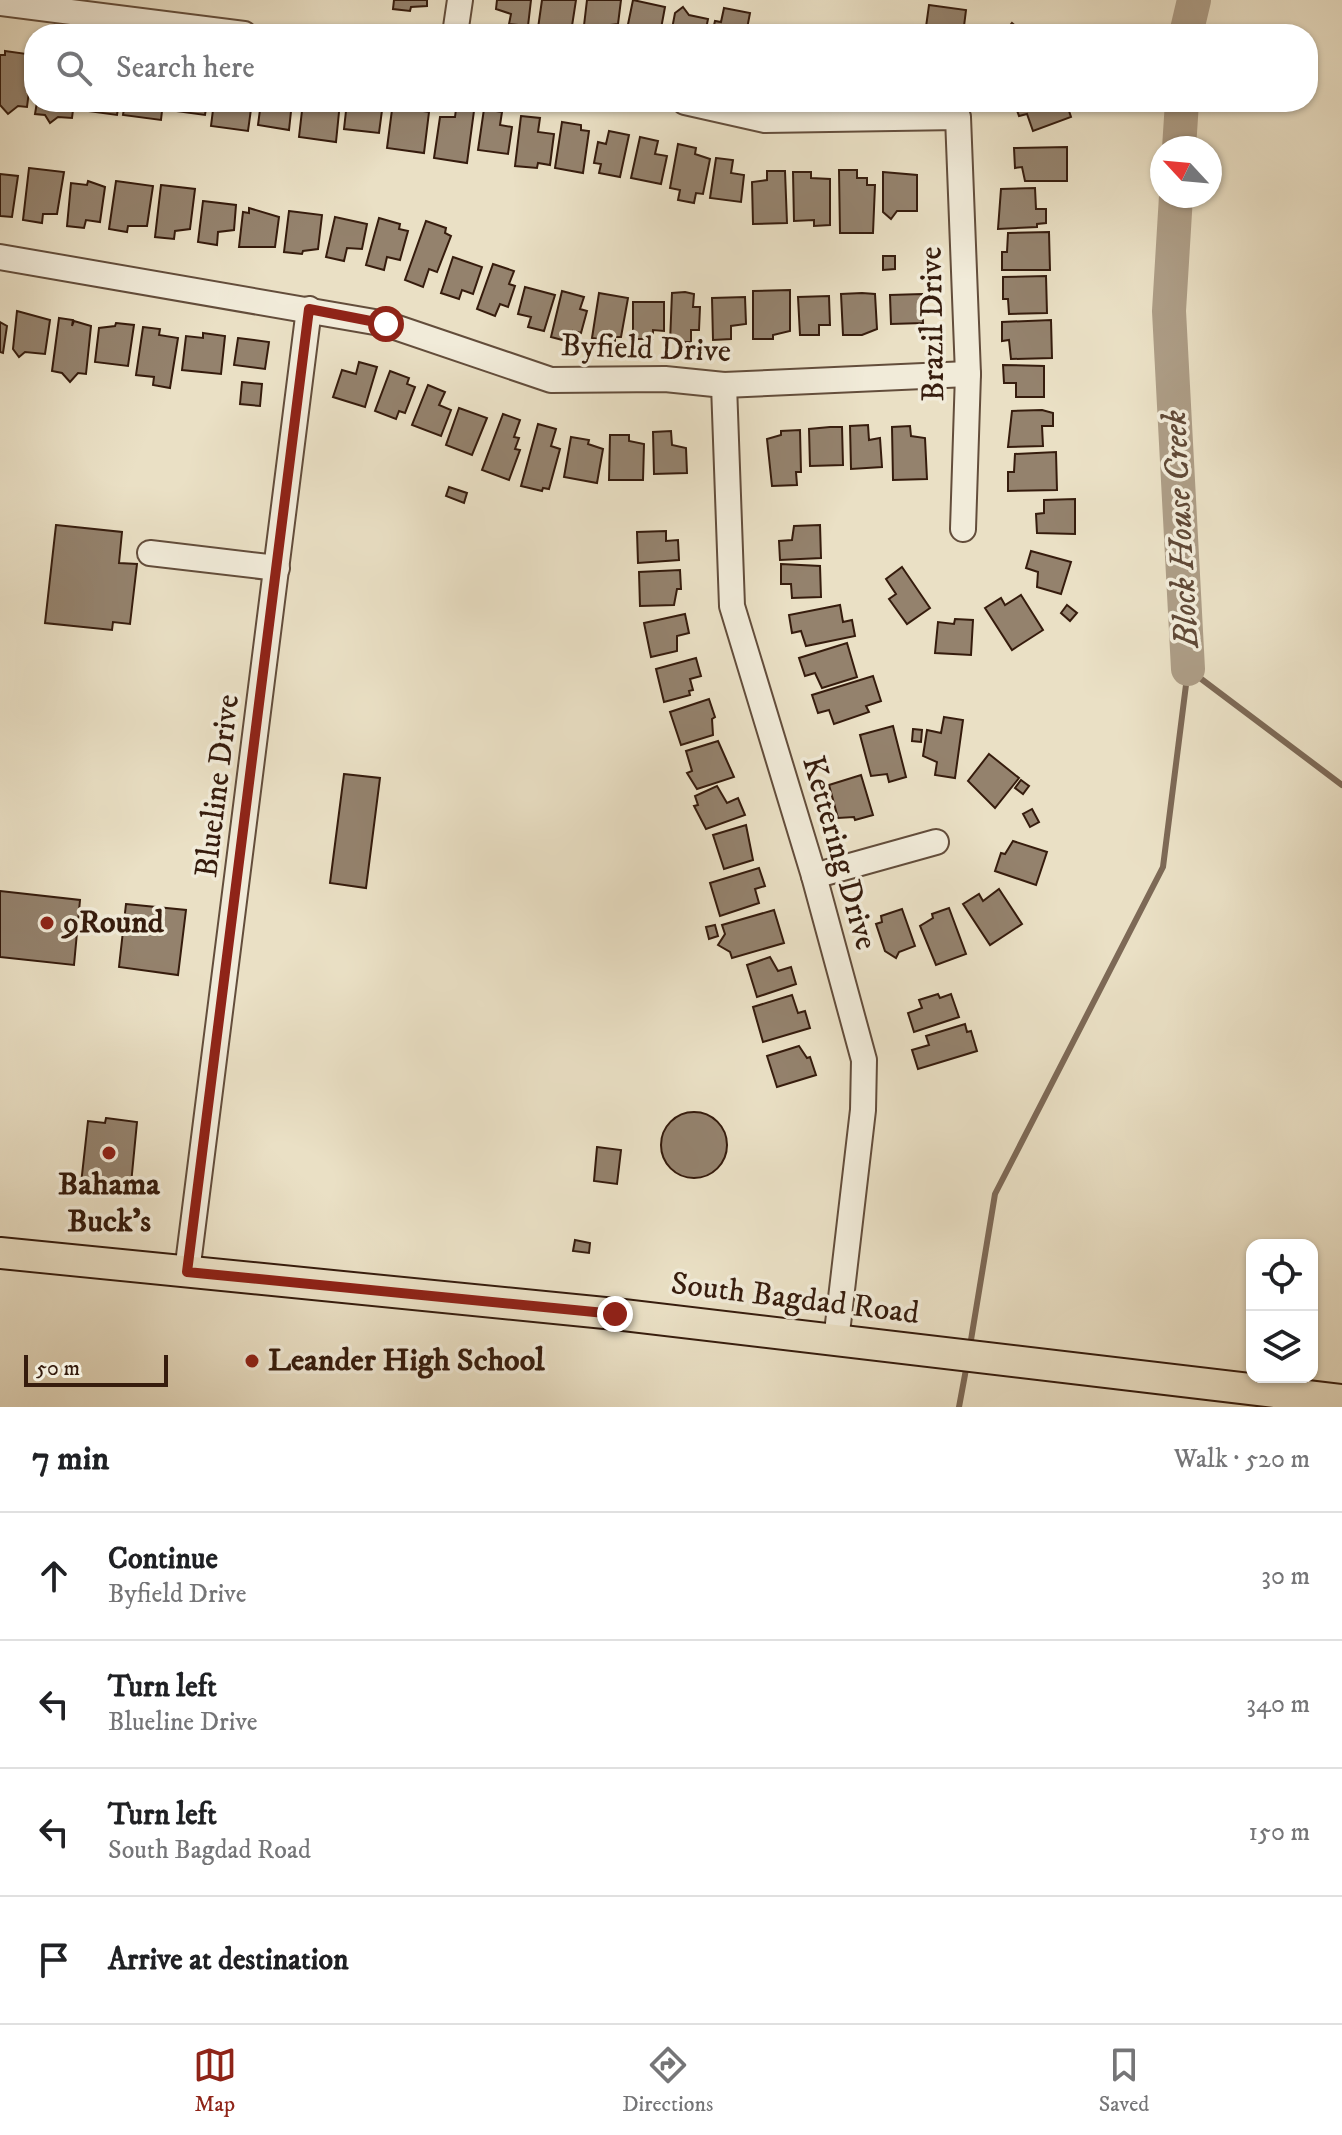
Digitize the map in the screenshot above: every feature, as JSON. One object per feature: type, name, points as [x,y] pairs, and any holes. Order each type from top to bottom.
[{"type":"main road","name":"South Bagdad Road","points":[[0,1253],[615,1314],[1335,1402]]},
{"type":"street","points":[[456,24],[460,0]]},
{"type":"street","points":[[0,3],[165,24]]},
{"type":"street","name":"Brazil Drive","points":[[729,112],[765,120],[958,117],[968,374],[963,529]]},
{"type":"street","name":"Byfield Drive","points":[[0,257],[386,324],[551,380],[665,379],[724,385],[968,374]]},
{"type":"street","name":"Blueline Drive","points":[[187,1272],[309,309]]},
{"type":"street","name":"Kettering Drive","points":[[724,385],[732,606],[814,876],[864,1060],[863,1110],[836,1341]]},
{"type":"street","points":[[150,553],[277,568]]},
{"type":"street","points":[[814,876],[936,842]]},
{"type":"building","points":[[394,0],[427,0],[427,6],[411,7],[410,11],[393,9]]},
{"type":"building","points":[[497,0],[531,0],[528,24],[509,24],[511,14],[496,9]]},
{"type":"building","points":[[542,0],[576,0],[572,24],[539,24]]},
{"type":"building","points":[[587,0],[621,0],[618,24],[584,24]]},
{"type":"building","points":[[633,0],[665,7],[662,24],[628,24]]},
{"type":"building","points":[[929,5],[966,10],[964,24],[926,24]]},
{"type":"building","points":[[683,7],[689,15],[708,19],[707,24],[673,24],[675,13]]},
{"type":"building","points":[[724,8],[750,13],[748,24],[714,24],[715,21],[721,22]]},
{"type":"building","points":[[5,51],[24,54],[24,107],[18,106],[8,114],[0,105],[0,55],[5,55]]},
{"type":"building","points":[[73,112],[72,118],[58,117],[50,123],[45,115],[35,114]]},
{"type":"building","points":[[123,112],[162,112],[161,120],[123,115]]},
{"type":"building","points":[[213,112],[251,112],[248,131],[211,126]]},
{"type":"building","points":[[260,112],[291,112],[289,130],[258,125]]},
{"type":"building","points":[[302,112],[339,112],[336,142],[299,137]]},
{"type":"building","points":[[346,112],[382,112],[379,133],[344,129]]},
{"type":"building","points":[[392,112],[429,112],[424,153],[387,148]]},
{"type":"building","points":[[456,112],[474,112],[467,163],[434,158],[440,117],[455,117]]},
{"type":"building","points":[[484,112],[502,112],[500,125],[512,127],[508,154],[478,150]]},
{"type":"building","points":[[1018,112],[1069,112],[1071,117],[1033,131],[1027,114],[1019,116]]},
{"type":"building","points":[[521,116],[540,118],[538,132],[554,134],[550,165],[538,163],[537,168],[515,166]]},
{"type":"building","points":[[562,122],[581,125],[581,130],[589,131],[583,173],[555,168]]},
{"type":"building","points":[[609,131],[629,135],[620,177],[599,173],[601,164],[594,163],[598,142],[606,144]]},
{"type":"building","points":[[640,137],[658,141],[655,154],[667,156],[661,184],[631,178]]},
{"type":"building","points":[[678,144],[696,148],[695,154],[710,159],[703,194],[696,193],[694,203],[678,200],[680,190],[670,188]]},
{"type":"building","points":[[1067,147],[1067,181],[1025,181],[1022,167],[1015,168],[1014,148]]},
{"type":"building","points":[[716,158],[733,160],[731,173],[744,175],[741,202],[710,198]]},
{"type":"building","points":[[29,168],[64,172],[57,214],[43,214],[42,223],[23,220]]},
{"type":"building","points":[[839,170],[857,170],[857,178],[867,178],[867,185],[875,185],[873,233],[840,233]]},
{"type":"building","points":[[767,171],[785,171],[787,223],[753,224],[752,182],[767,180]]},
{"type":"building","points":[[793,172],[811,172],[811,178],[830,179],[830,225],[814,226],[814,220],[794,221]]},
{"type":"building","points":[[883,172],[917,175],[917,211],[897,211],[891,219],[883,212]]},
{"type":"building","points":[[0,174],[18,176],[12,217],[0,216]]},
{"type":"building","points":[[88,181],[105,187],[100,222],[86,220],[84,228],[67,226],[71,183],[87,185]]},
{"type":"building","points":[[116,181],[153,186],[147,226],[128,226],[127,232],[109,229]]},
{"type":"building","points":[[161,185],[195,189],[190,229],[175,231],[174,239],[155,237]]},
{"type":"building","points":[[1035,188],[1036,209],[1046,209],[1046,223],[1037,224],[1037,227],[998,229],[1001,189]]},
{"type":"building","points":[[203,201],[236,205],[234,230],[218,232],[217,245],[198,242]]},
{"type":"building","points":[[249,208],[279,217],[275,247],[239,247],[243,212],[249,213]]},
{"type":"building","points":[[289,211],[322,215],[318,249],[303,251],[302,254],[284,252]]},
{"type":"building","points":[[335,217],[367,224],[362,249],[347,248],[344,261],[326,257]]},
{"type":"building","points":[[379,218],[400,224],[399,229],[408,231],[400,260],[387,257],[384,270],[366,265]]},
{"type":"building","points":[[426,221],[446,228],[445,233],[451,236],[437,272],[429,269],[423,287],[405,280]]},
{"type":"building","points":[[1049,232],[1050,270],[1002,270],[1002,252],[1007,252],[1008,233]]},
{"type":"building","points":[[883,256],[895,256],[895,269],[883,270]]},
{"type":"building","points":[[453,257],[482,267],[473,294],[462,290],[459,299],[441,293]]},
{"type":"building","points":[[493,264],[514,271],[509,284],[515,286],[508,307],[500,304],[495,316],[477,309]]},
{"type":"building","points":[[1046,276],[1047,313],[1009,314],[1008,299],[1003,299],[1003,277]]},
{"type":"building","points":[[525,287],[555,295],[544,331],[528,327],[531,317],[518,314]]},
{"type":"building","points":[[790,290],[790,331],[773,335],[773,339],[753,339],[753,291]]},
{"type":"building","points":[[562,291],[584,297],[580,309],[587,311],[581,333],[573,331],[570,342],[551,337]]},
{"type":"building","points":[[599,293],[628,298],[621,337],[615,337],[615,341],[592,338]]},
{"type":"building","points":[[672,293],[694,294],[693,307],[700,307],[699,330],[691,330],[691,342],[670,342]]},
{"type":"building","points":[[841,294],[875,294],[877,329],[862,335],[843,335]]},
{"type":"building","points":[[922,294],[923,323],[891,324],[890,295]]},
{"type":"building","points":[[829,296],[830,325],[819,325],[819,335],[800,335],[798,297]]},
{"type":"building","points":[[745,297],[746,324],[731,326],[731,339],[713,340],[712,298]]},
{"type":"building","points":[[633,302],[664,302],[664,331],[653,330],[653,339],[633,339]]},
{"type":"building","points":[[17,311],[50,320],[45,354],[25,352],[19,357],[13,349]]},
{"type":"building","points":[[59,318],[73,320],[72,326],[74,321],[91,326],[86,374],[78,373],[70,382],[62,373],[52,371]]},
{"type":"building","points":[[1051,320],[1052,358],[1011,359],[1009,340],[1002,341],[1002,322]]},
{"type":"building","points":[[0,322],[7,326],[3,353],[0,352]]},
{"type":"building","points":[[116,323],[134,325],[128,366],[95,362],[99,328],[115,326]]},
{"type":"building","points":[[143,327],[160,329],[159,335],[178,338],[170,388],[153,385],[154,377],[136,375]]},
{"type":"building","points":[[203,333],[225,336],[221,374],[182,370],[186,336],[203,338]]},
{"type":"building","points":[[238,338],[269,342],[265,369],[234,365]]},
{"type":"building","points":[[359,362],[377,367],[365,407],[333,397],[342,370],[356,374]]},
{"type":"building","points":[[1003,365],[1044,366],[1044,397],[1016,397],[1016,383],[1004,383]]},
{"type":"building","points":[[390,371],[409,378],[407,384],[415,387],[405,413],[399,411],[396,419],[375,411]]},
{"type":"building","points":[[242,382],[262,384],[260,406],[240,404]]},
{"type":"building","points":[[428,385],[445,392],[439,405],[451,410],[441,436],[412,425]]},
{"type":"building","points":[[459,408],[487,418],[472,455],[446,445]]},
{"type":"building","points":[[1042,410],[1053,413],[1053,426],[1042,426],[1043,446],[1008,447],[1012,411]]},
{"type":"building","points":[[503,414],[520,420],[514,437],[519,438],[515,449],[520,450],[509,480],[482,470]]},
{"type":"building","points":[[538,424],[556,429],[551,446],[560,449],[549,489],[543,488],[542,491],[521,486]]},
{"type":"building","points":[[868,425],[869,440],[880,438],[882,467],[851,469],[850,426]]},
{"type":"building","points":[[910,426],[911,436],[925,438],[927,479],[893,480],[892,427]]},
{"type":"building","points":[[842,427],[843,465],[810,466],[809,429]]},
{"type":"building","points":[[800,430],[801,472],[796,472],[797,485],[772,486],[767,439],[781,435],[781,431]]},
{"type":"building","points":[[671,431],[672,445],[686,448],[687,473],[654,474],[653,432]]},
{"type":"building","points":[[610,435],[629,435],[629,441],[644,444],[643,480],[609,480]]},
{"type":"building","points":[[571,437],[589,440],[588,444],[603,449],[597,483],[564,477]]},
{"type":"building","points":[[1056,452],[1057,490],[1008,491],[1008,472],[1014,472],[1015,454]]},
{"type":"building","points":[[449,487],[467,493],[464,503],[446,496]]},
{"type":"building","points":[[1075,499],[1075,534],[1037,533],[1036,514],[1044,513],[1044,500]]},
{"type":"building","points":[[56,525],[122,532],[119,563],[137,564],[130,624],[113,622],[112,630],[45,623]]},
{"type":"building","points":[[820,525],[821,558],[780,560],[779,541],[792,540],[794,526]]},
{"type":"building","points":[[666,531],[666,541],[678,540],[679,560],[638,563],[637,532]]},
{"type":"building","points":[[1031,551],[1071,562],[1061,594],[1037,587],[1038,572],[1026,568]]},
{"type":"building","points":[[781,564],[820,566],[821,597],[792,598],[791,584],[781,584]]},
{"type":"building","points":[[902,567],[930,608],[907,624],[889,599],[896,594],[886,579]]},
{"type":"building","points":[[680,570],[681,589],[677,589],[674,605],[640,606],[639,572]]},
{"type":"building","points":[[1021,595],[1043,630],[1012,650],[985,608],[1001,598],[1005,605]]},
{"type":"building","points":[[840,605],[843,622],[852,620],[855,636],[806,646],[801,631],[792,633],[789,615]]},
{"type":"building","points":[[1067,605],[1077,613],[1070,621],[1061,613]]},
{"type":"building","points":[[685,614],[689,633],[677,636],[677,651],[651,657],[644,623]]},
{"type":"building","points":[[955,619],[973,620],[971,655],[935,653],[938,622],[954,624]]},
{"type":"building","points":[[847,643],[857,677],[822,688],[815,673],[805,676],[799,658]]},
{"type":"building","points":[[696,658],[701,676],[690,679],[693,690],[689,691],[690,695],[664,702],[656,669]]},
{"type":"building","points":[[873,676],[881,701],[866,706],[869,712],[834,724],[829,710],[818,713],[812,695]]},
{"type":"building","points":[[709,699],[715,717],[712,719],[713,735],[681,745],[670,712]]},
{"type":"building","points":[[944,717],[963,720],[955,778],[935,775],[937,762],[923,756],[927,730],[941,733]]},
{"type":"building","points":[[893,726],[906,777],[889,782],[887,774],[871,776],[860,735]]},
{"type":"building","points":[[913,729],[922,730],[921,742],[912,741]]},
{"type":"building","points":[[718,741],[734,777],[697,789],[687,773],[692,771],[686,751]]},
{"type":"building","points":[[989,754],[1019,778],[995,808],[968,781]]},
{"type":"building","points":[[344,774],[380,778],[366,888],[330,883]]},
{"type":"building","points":[[861,775],[873,815],[855,820],[854,817],[838,818],[829,785]]},
{"type":"building","points":[[1021,780],[1029,786],[1023,794],[1015,788]]},
{"type":"building","points":[[717,786],[727,803],[738,798],[745,815],[706,829],[694,806],[698,805],[695,796]]},
{"type":"building","points":[[1032,809],[1039,822],[1030,827],[1023,814]]},
{"type":"building","points":[[746,825],[753,860],[724,869],[713,835]]},
{"type":"building","points":[[1013,841],[1047,852],[1036,885],[995,871],[1001,853],[1005,854]]},
{"type":"building","points":[[759,868],[765,886],[755,889],[759,903],[720,916],[710,883]]},
{"type":"building","points":[[999,889],[1022,924],[990,945],[963,904],[979,894],[983,901]]},
{"type":"building","points":[[0,891],[80,900],[74,965],[0,957]]},
{"type":"building","points":[[126,904],[186,910],[178,975],[119,967]]},
{"type":"building","points":[[949,908],[966,954],[936,965],[920,926],[933,918],[932,914]]},
{"type":"building","points":[[902,909],[915,946],[899,952],[896,958],[885,951],[876,924],[882,922],[881,916]]},
{"type":"building","points":[[774,910],[784,943],[732,958],[730,952],[718,945],[725,934],[722,925]]},
{"type":"building","points":[[715,925],[718,936],[709,939],[706,927]]},
{"type":"building","points":[[770,957],[778,971],[791,967],[796,984],[757,997],[747,965]]},
{"type":"building","points":[[938,994],[940,998],[951,994],[959,1017],[914,1032],[908,1013],[922,1008],[919,1000]]},
{"type":"building","points":[[792,995],[798,1013],[805,1011],[810,1028],[763,1042],[753,1007]]},
{"type":"building","points":[[965,1024],[967,1032],[971,1031],[977,1051],[918,1069],[912,1050],[929,1045],[926,1036]]},
{"type":"building","points":[[799,1046],[807,1058],[810,1057],[816,1075],[777,1087],[767,1056]]},
{"type":"building","points":[[700,1112],[718,1121],[725,1132],[725,1158],[718,1169],[707,1176],[688,1178],[670,1169],[663,1158],[661,1139],[670,1121],[681,1114]]},
{"type":"building","name":"Bahama Buck's","points":[[106,1118],[137,1122],[131,1184],[122,1191],[81,1184],[88,1121],[105,1123]]},
{"type":"building","points":[[597,1147],[621,1150],[617,1184],[594,1181]]},
{"type":"building","points":[[575,1240],[590,1243],[589,1253],[573,1251]]},
{"type":"waterway","name":"Block House Creek","points":[[1188,24],[1194,0]]},
{"type":"waterway","name":"Block House Creek","points":[[1180,136],[1181,112]]},
{"type":"waterway","name":"Block House Creek","points":[[1175,208],[1169,311],[1188,669]]},
{"type":"waterway","name":"Block House Creek","points":[[1188,669],[1342,785]]},
{"type":"waterway","points":[[970,1346],[995,1194],[1163,867],[1188,669]]},
{"type":"waterway","points":[[959,1407],[967,1364]]},
{"type":"place","name":"9Round","points":[[47,923]]},
{"type":"place","name":"Bahama Buck's","points":[[109,1153]]},
{"type":"place","name":"Leander High School","points":[[252,1361]]},
{"type":"route","points":[[386,324],[309,309],[187,1272],[615,1314]]}]
